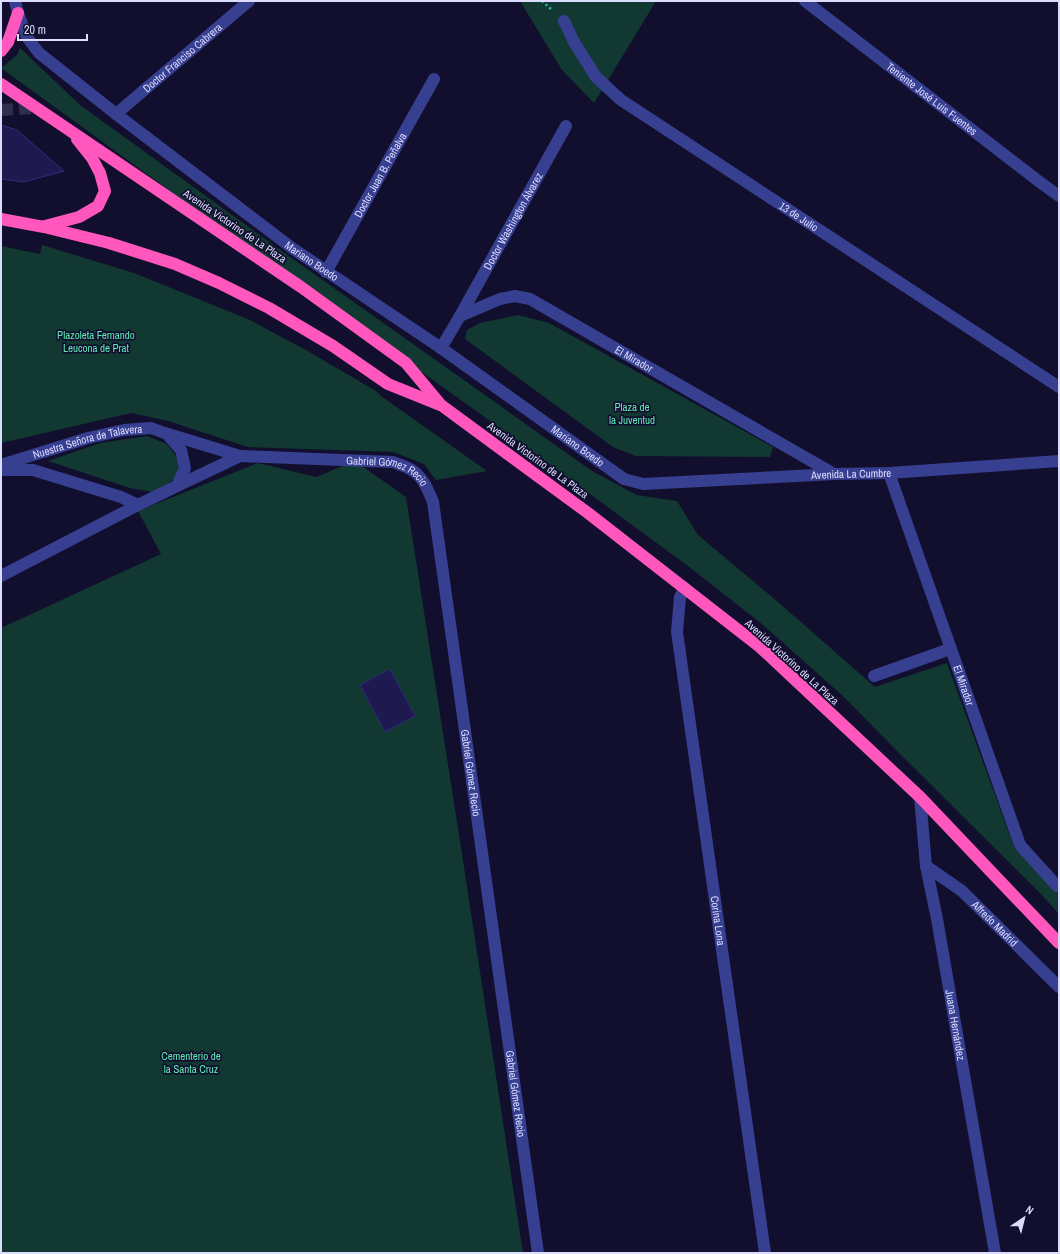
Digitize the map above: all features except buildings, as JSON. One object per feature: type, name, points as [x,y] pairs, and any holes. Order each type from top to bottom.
[{"type":"highway","points":[[1,51],[8,42],[18,13]]},
{"type":"highway","name":"Avenida Victorino de La Plaza","points":[[1,84],[301,287],[406,363],[441,405],[588,513],[760,647],[920,796],[1059,943]]},
{"type":"highway","points":[[44,227],[79,217],[98,206],[105,191],[100,173],[92,158],[72,132]]},
{"type":"highway","name":"Avenida Victorino de La Plaza","points":[[1,219],[44,227],[109,243],[175,264],[219,283],[269,308],[333,346],[388,384],[441,405]]},
{"type":"street","name":"Mariano Boedo","points":[[15,1],[27,37],[39,53],[116,114],[326,272],[441,348],[624,478],[643,484]]},
{"type":"street","name":"Doctor Franciso Cabrera","points":[[116,114],[249,1]]},
{"type":"street","name":"Teniente José Luis Fuentes","points":[[805,1],[1040,183],[1059,196]]},
{"type":"street","name":"13 de Julio","points":[[564,21],[574,42],[596,77],[620,100],[1059,387]]},
{"type":"street","name":"Doctor Juan B. Peñalva","points":[[326,272],[434,79]]},
{"type":"street","name":"Doctor Washington Álvarez","points":[[460,316],[566,126]]},
{"type":"street","name":"El Mirador","points":[[460,316],[500,299],[515,296],[530,299],[835,474]]},
{"type":"street","points":[[441,348],[460,316]]},
{"type":"street","name":"Gabriel Gómez Recio","points":[[150,428],[240,456],[393,462],[411,469],[421,478],[427,488],[433,502],[538,1253]]},
{"type":"street","name":"Nuestra Señora de Talavera","points":[[1,465],[88,438],[124,430],[150,428],[167,434],[181,450],[185,468],[177,486]]},
{"type":"street","name":"Gabriel Gómez Recio","points":[[177,486],[240,456]]},
{"type":"street","name":"Avenida La Cumbre","points":[[643,484],[835,474],[889,473],[1059,461]]},
{"type":"street","name":"Nuestra Señora de Talavera","points":[[1,470],[33,470],[121,497],[138,505]]},
{"type":"street","name":"El Mirador","points":[[889,473],[1020,845],[1057,886]]},
{"type":"street","points":[[1,576],[177,486]]},
{"type":"street","name":"Corina Lona","points":[[685,588],[680,597],[677,632],[765,1253]]},
{"type":"street","points":[[874,676],[950,649]]},
{"type":"street","name":"Juana Hernández","points":[[920,796],[926,866],[937,919],[995,1253]]},
{"type":"street","name":"Alfredo Madrid","points":[[926,866],[962,890],[1059,987]]},
{"type":"green space","points":[[520,1],[656,1],[594,103],[562,70]]},
{"type":"green space","points":[[20,48],[80,105],[279,249],[592,471],[637,495],[677,501],[698,535],[778,602],[875,687],[947,663],[1014,847],[1048,882],[1059,878],[1059,914],[1038,891],[844,697],[762,624],[688,566],[500,428],[1,68],[17,55]]},
{"type":"green space","name":"Plazoleta Fernando Leucona de Prat","points":[[42,245],[134,273],[250,320],[306,350],[376,391],[487,471],[436,480],[424,464],[393,452],[248,447],[168,421],[131,413],[1,443],[1,246],[40,254]]},
{"type":"green space","name":"Plaza de la Juventud","points":[[518,315],[549,323],[773,447],[770,457],[636,456],[613,447],[465,339],[467,330],[480,323]]},
{"type":"green space","points":[[147,436],[167,444],[179,460],[178,475],[169,483],[153,492],[130,488],[48,461],[100,443]]},
{"type":"green space","name":"Cementerio de la Santa Cruz","points":[[355,461],[406,497],[523,1253],[1,1253],[1,628],[161,554],[138,511],[258,463],[316,477]]},
{"type":"tunnel","points":[[1,110],[36,108]]}]
